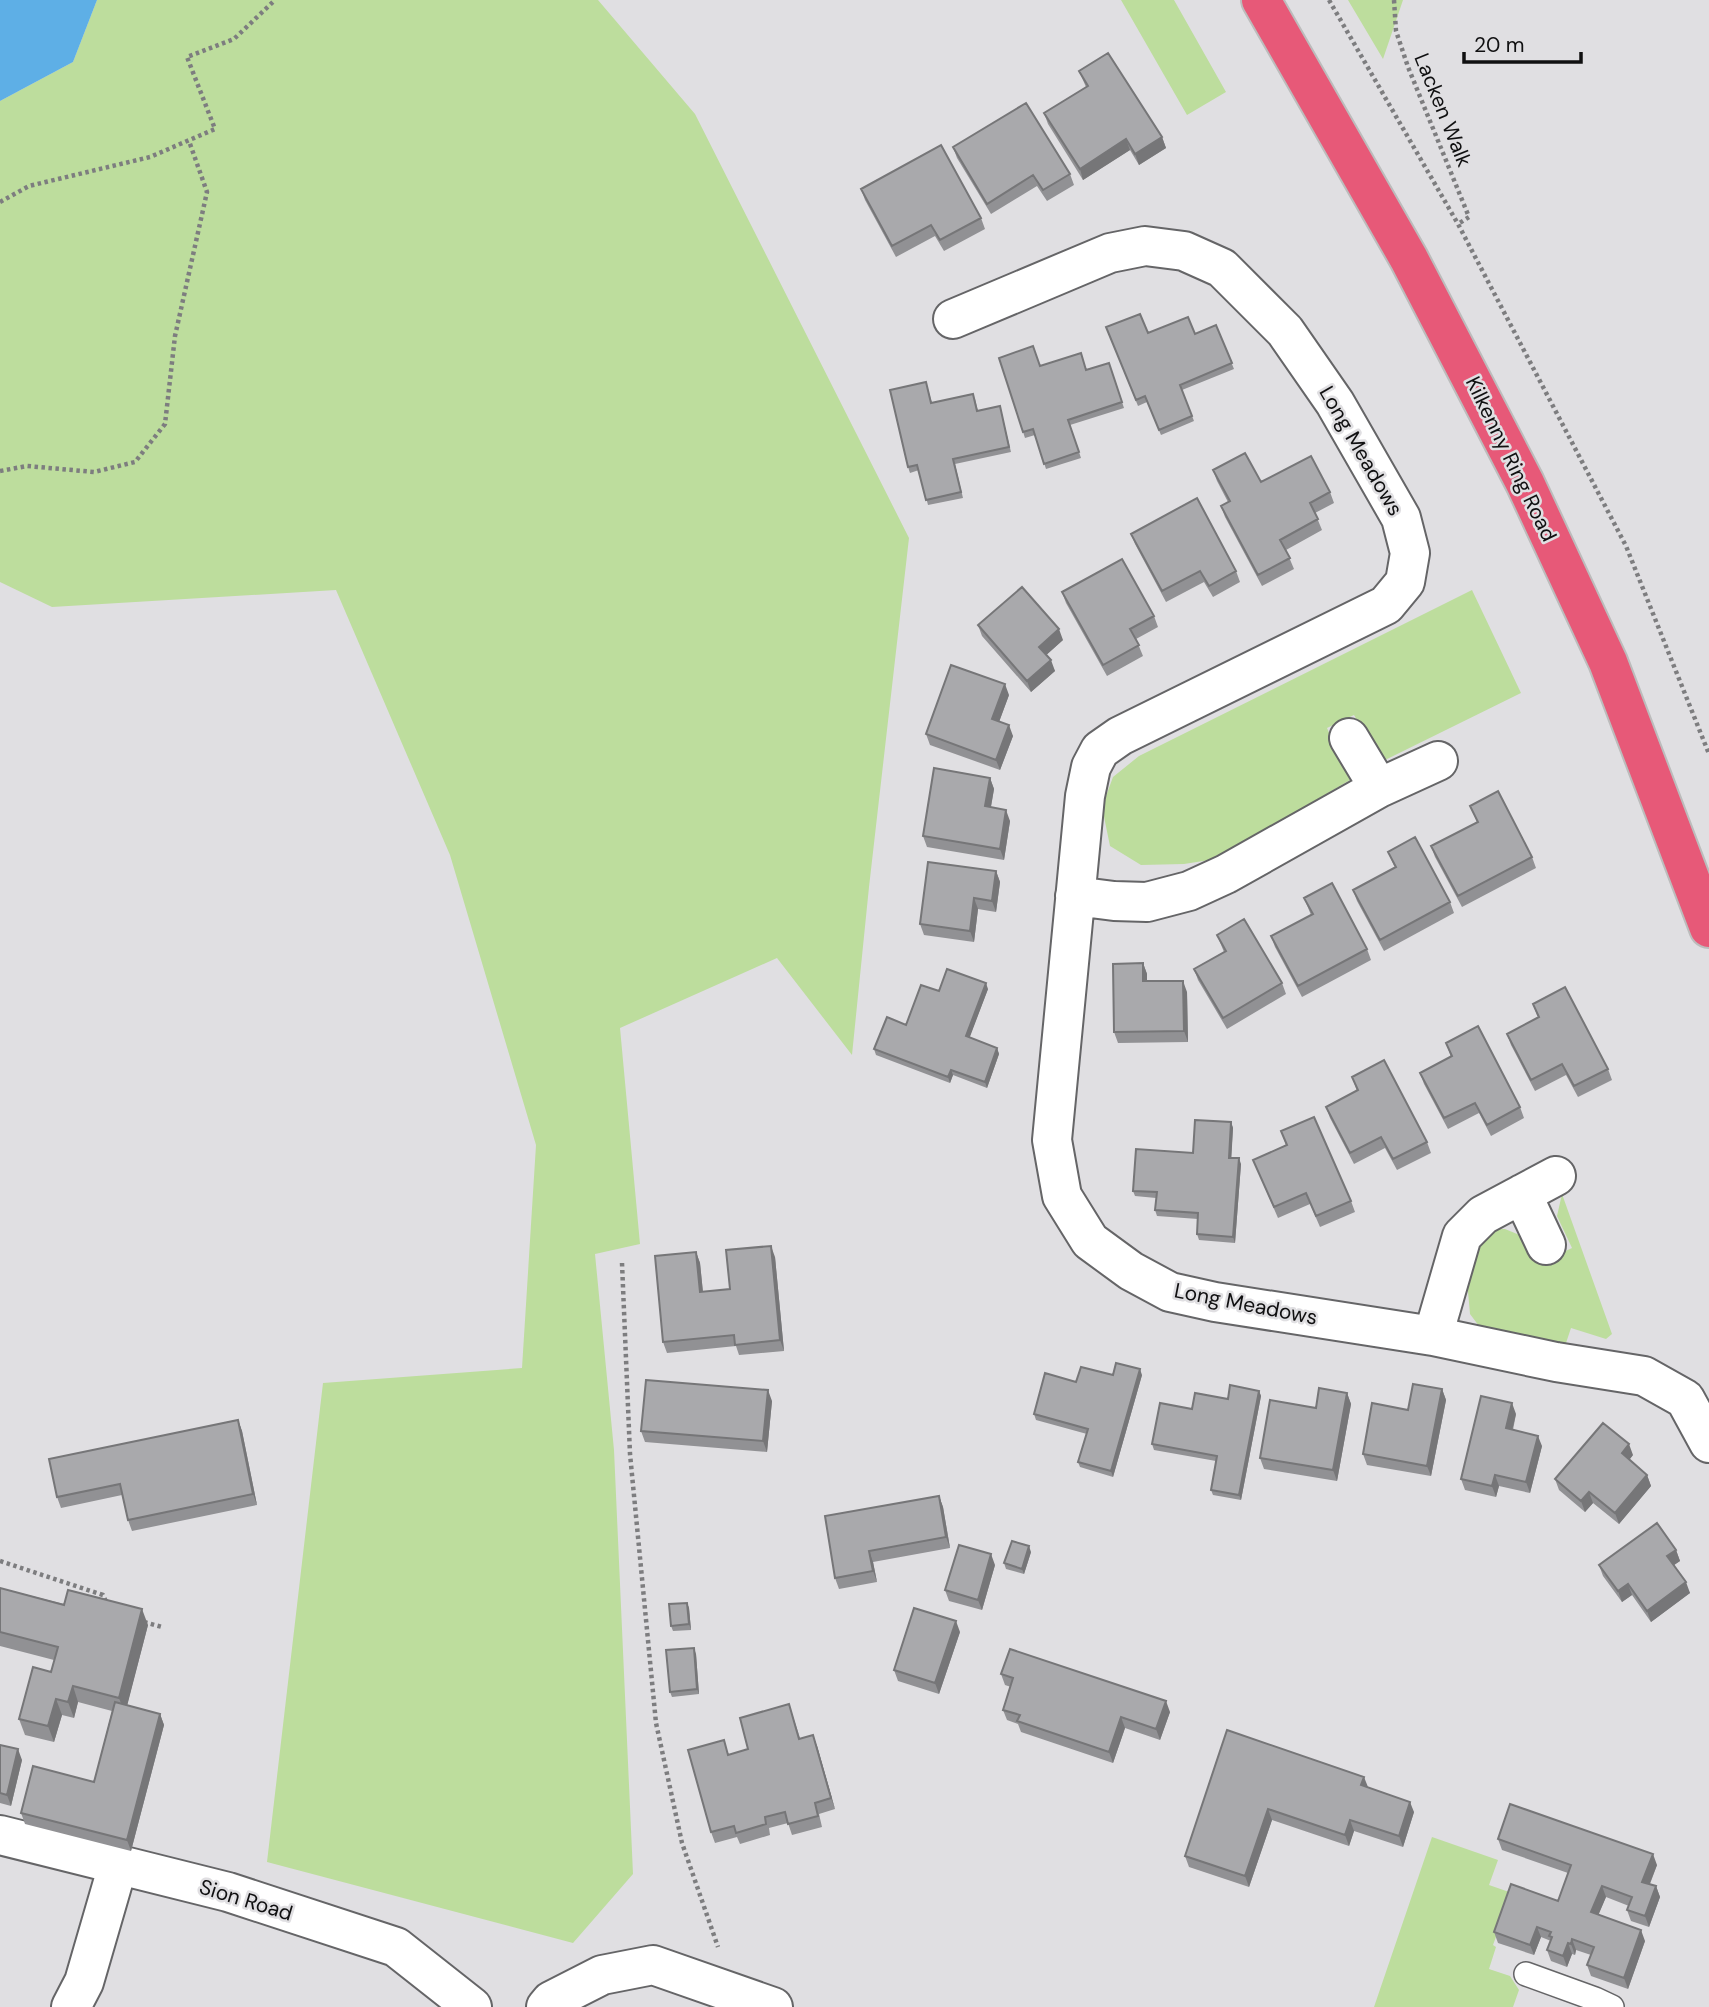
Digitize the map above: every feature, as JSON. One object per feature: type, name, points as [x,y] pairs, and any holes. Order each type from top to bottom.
[{"type":"highway","name":"Kilkenny Ring Road","points":[[1265,4],[1409,259],[1525,483],[1608,662],[1709,928]]},
{"type":"street","name":"Long Meadows","points":[[953,319],[1110,253],[1145,246],[1184,251],[1222,268],[1285,331],[1335,403],[1401,518],[1410,553],[1405,582],[1387,605],[1120,736],[1100,750],[1091,767],[1085,796],[1052,1140],[1062,1196],[1090,1241],[1131,1271],[1170,1292],[1215,1302],[1433,1336],[1556,1362],[1644,1376],[1685,1399],[1709,1443]]},
{"type":"street","points":[[1349,738],[1379,788]]},
{"type":"street","points":[[1075,897],[1147,902],[1189,891],[1226,874],[1379,788],[1438,761]]},
{"type":"street","points":[[1433,1336],[1462,1236],[1483,1215],[1556,1176]]},
{"type":"street","points":[[1522,1194],[1546,1245]]},
{"type":"street","name":"Sion Road","points":[[0,1835],[228,1892],[396,1947],[471,2007]]},
{"type":"street","points":[[71,2007],[84,1982],[118,1865]]},
{"type":"street","points":[[546,2007],[551,2001],[602,1975],[653,1965],[773,2007]]},
{"type":"lane","points":[[1526,1974],[1612,2007]]},
{"type":"path","points":[[0,202],[29,186],[150,157],[215,129],[187,57],[234,39],[275,0]]},
{"type":"path","points":[[1329,0],[1458,224],[1626,546],[1709,754]]},
{"type":"path","name":"Lacken Walk","points":[[1394,0],[1396,31],[1408,67],[1469,218],[1458,224]]},
{"type":"path","points":[[0,471],[27,466],[94,472],[135,462],[165,424],[175,336],[207,192],[190,141]]},
{"type":"path","points":[[622,1262],[630,1454],[656,1723],[682,1843],[735,1994]]},
{"type":"path","points":[[0,1561],[103,1595],[112,1614]]},
{"type":"path","points":[[137,1620],[162,1627]]},
{"type":"green space","points":[[97,0],[598,0],[695,114],[909,538],[852,1055],[777,958],[620,1028],[640,1244],[595,1254],[614,1450],[633,1874],[573,1943],[267,1862],[323,1383],[522,1368],[536,1145],[450,855],[336,590],[52,607],[0,582],[0,101],[73,62]]},
{"type":"green space","points":[[1121,0],[1174,0],[1226,92],[1187,115]]},
{"type":"green space","points":[[1348,0],[1403,0],[1383,59]]},
{"type":"green space","points":[[1472,590],[1521,693],[1381,762],[1354,715],[1327,728],[1350,780],[1216,859],[1184,864],[1141,865],[1110,846],[1102,807],[1113,777],[1139,756]]},
{"type":"green space","points":[[1562,1194],[1612,1334],[1606,1339],[1571,1328],[1564,1349],[1479,1326],[1470,1314],[1467,1280],[1478,1241],[1494,1229],[1505,1229],[1522,1236],[1538,1264],[1572,1248],[1557,1216]]},
{"type":"green space","points":[[1432,1837],[1498,1860],[1489,1885],[1512,1893],[1493,1945],[1496,1947],[1489,1969],[1510,1976],[1519,1990],[1513,2007],[1374,2007]]},
{"type":"water","points":[[0,0],[97,0],[73,62],[0,101]]},
{"type":"building","points":[[1108,53],[1162,137],[1135,154],[1126,139],[1080,169],[1044,113],[1088,86],[1079,71]]},
{"type":"building","points":[[1026,103],[1070,174],[1043,190],[1033,175],[987,204],[953,147]]},
{"type":"building","points":[[941,145],[981,218],[940,240],[931,225],[892,246],[861,189]]},
{"type":"building","points":[[1140,314],[1148,333],[1188,317],[1195,334],[1216,325],[1232,363],[1180,385],[1192,416],[1159,430],[1145,396],[1136,400],[1106,327]]},
{"type":"building","points":[[1033,346],[1040,366],[1081,353],[1086,370],[1109,363],[1122,402],[1068,420],[1079,452],[1044,464],[1033,429],[1023,432],[999,358]]},
{"type":"building","points":[[926,382],[931,403],[973,394],[977,411],[1000,406],[1009,447],[953,459],[961,492],[926,500],[917,465],[908,467],[890,390]]},
{"type":"building","points":[[1245,453],[1261,482],[1311,456],[1330,492],[1310,503],[1318,519],[1280,540],[1290,558],[1258,575],[1221,506],[1230,501],[1213,470]]},
{"type":"building","points":[[1197,498],[1236,571],[1209,586],[1200,571],[1162,591],[1131,534]]},
{"type":"building","points":[[1122,559],[1154,616],[1130,629],[1139,645],[1103,665],[1062,592]]},
{"type":"building","points":[[1022,587],[1059,629],[1039,647],[1051,660],[1027,681],[978,625]]},
{"type":"building","points":[[951,665],[1005,684],[992,719],[1009,725],[996,760],[926,734]]},
{"type":"building","points":[[934,768],[990,778],[985,806],[1006,810],[1000,849],[923,836]]},
{"type":"building","points":[[1498,791],[1532,857],[1458,896],[1431,846],[1478,822],[1470,806]]},
{"type":"building","points":[[1415,837],[1450,902],[1380,940],[1353,890],[1396,867],[1388,852]]},
{"type":"building","points":[[928,862],[996,871],[992,901],[974,898],[970,931],[920,924]]},
{"type":"building","points":[[1332,883],[1367,949],[1298,986],[1271,936],[1313,914],[1304,898]]},
{"type":"building","points":[[1244,919],[1282,983],[1223,1018],[1194,969],[1226,951],[1217,935]]},
{"type":"building","points":[[1143,963],[1143,981],[1183,981],[1184,1031],[1114,1032],[1113,964]]},
{"type":"building","points":[[947,969],[986,983],[966,1036],[997,1048],[985,1082],[951,1070],[948,1077],[874,1049],[887,1017],[906,1025],[921,985],[939,991]]},
{"type":"building","points":[[1565,987],[1608,1069],[1574,1086],[1562,1064],[1531,1080],[1507,1034],[1539,1017],[1533,1004]]},
{"type":"building","points":[[1478,1026],[1520,1107],[1487,1125],[1475,1103],[1444,1118],[1420,1073],[1452,1056],[1446,1043]]},
{"type":"building","points":[[1384,1060],[1427,1142],[1393,1159],[1381,1137],[1350,1153],[1326,1107],[1358,1090],[1352,1077]]},
{"type":"building","points":[[1314,1117],[1351,1201],[1316,1216],[1306,1193],[1274,1207],[1253,1160],[1287,1145],[1281,1131]]},
{"type":"building","points":[[1195,1120],[1231,1122],[1229,1158],[1239,1158],[1233,1237],[1197,1234],[1198,1213],[1155,1210],[1157,1192],[1133,1191],[1136,1149],[1193,1153]]},
{"type":"building","points":[[771,1246],[780,1340],[735,1345],[734,1335],[663,1342],[655,1256],[696,1252],[700,1292],[730,1289],[726,1250]]},
{"type":"building","points":[[1116,1363],[1140,1369],[1111,1471],[1078,1462],[1088,1429],[1034,1414],[1045,1373],[1076,1382],[1081,1367],[1113,1375]]},
{"type":"building","points":[[646,1380],[768,1390],[763,1441],[641,1431]]},
{"type":"building","points":[[1413,1384],[1442,1389],[1427,1466],[1363,1454],[1372,1403],[1408,1410]]},
{"type":"building","points":[[1230,1385],[1259,1391],[1239,1495],[1211,1490],[1217,1456],[1152,1444],[1160,1403],[1192,1409],[1195,1393],[1228,1399]]},
{"type":"building","points":[[1319,1388],[1347,1393],[1333,1470],[1260,1458],[1270,1400],[1316,1408]]},
{"type":"building","points":[[1481,1396],[1512,1403],[1506,1428],[1538,1436],[1526,1482],[1495,1475],[1492,1486],[1461,1479]]},
{"type":"building","points":[[238,1420],[253,1494],[128,1520],[120,1484],[57,1497],[49,1459]]},
{"type":"building","points":[[1603,1423],[1629,1444],[1622,1453],[1647,1475],[1615,1513],[1589,1492],[1581,1501],[1555,1479]]},
{"type":"building","points":[[939,1496],[946,1537],[869,1551],[873,1571],[835,1578],[825,1516]]},
{"type":"building","points":[[1657,1523],[1676,1550],[1667,1556],[1686,1582],[1647,1611],[1628,1584],[1618,1591],[1599,1565]]},
{"type":"building","points":[[1012,1541],[1029,1546],[1022,1569],[1004,1563]]},
{"type":"building","points":[[959,1545],[991,1554],[978,1600],[945,1590]]},
{"type":"building","points":[[0,1588],[64,1605],[68,1590],[142,1609],[119,1698],[73,1686],[68,1702],[56,1699],[48,1726],[19,1719],[33,1667],[51,1672],[58,1647],[0,1632]]},
{"type":"building","points":[[687,1603],[689,1624],[671,1626],[669,1604]]},
{"type":"building","points":[[914,1608],[956,1621],[935,1683],[894,1670]]},
{"type":"building","points":[[694,1648],[697,1689],[670,1692],[666,1650]]},
{"type":"building","points":[[1010,1649],[1166,1701],[1156,1729],[1121,1717],[1109,1752],[1017,1721],[1020,1715],[1003,1710],[1013,1678],[1001,1674]]},
{"type":"building","points":[[115,1702],[160,1714],[127,1840],[21,1813],[33,1766],[94,1782]]},
{"type":"building","points":[[789,1704],[799,1739],[813,1735],[831,1798],[815,1803],[818,1816],[788,1824],[785,1812],[765,1817],[766,1824],[736,1833],[734,1826],[711,1832],[688,1750],[724,1740],[728,1755],[748,1749],[740,1718]]},
{"type":"building","points":[[1227,1730],[1364,1777],[1361,1785],[1410,1802],[1399,1836],[1350,1820],[1345,1835],[1268,1809],[1245,1876],[1185,1856]]},
{"type":"building","points":[[0,1745],[18,1749],[7,1795],[0,1793]]},
{"type":"building","points":[[1510,1804],[1653,1854],[1642,1882],[1656,1886],[1645,1916],[1627,1910],[1632,1897],[1602,1886],[1591,1912],[1641,1930],[1624,1978],[1587,1965],[1594,1947],[1572,1939],[1563,1956],[1547,1950],[1551,1932],[1537,1927],[1530,1945],[1494,1932],[1511,1884],[1558,1901],[1571,1865],[1498,1839]]}]
